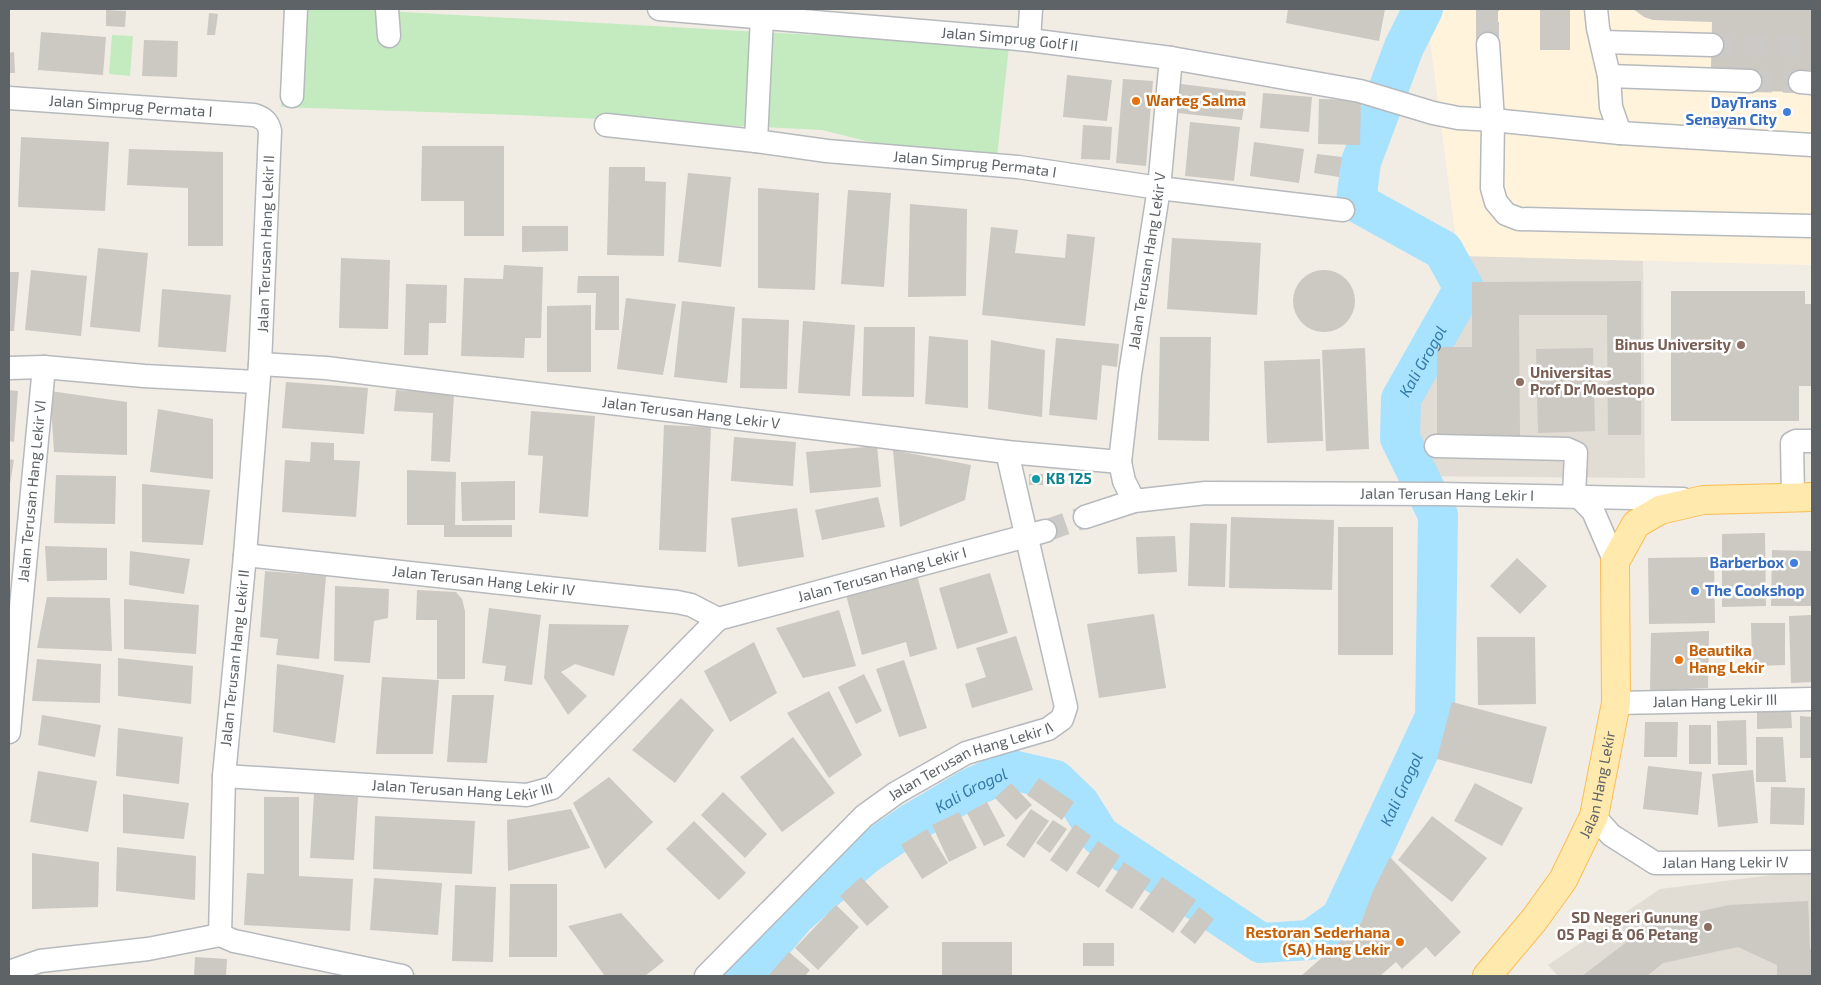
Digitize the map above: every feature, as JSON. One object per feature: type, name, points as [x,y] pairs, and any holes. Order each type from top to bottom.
[{"type":"main road","name":"Jalan Terusan Hang Lekir I","points":[[1703,500],[1803,497]]},
{"type":"main road","name":"Jalan Hang Lekir","points":[[1488,976],[1534,920],[1563,880],[1594,816],[1616,703],[1615,562],[1636,524],[1660,510],[1703,500]]},
{"type":"street","points":[[292,96],[296,9]]},
{"type":"street","points":[[387,9],[389,36]]},
{"type":"street","name":"Jalan Simprug Golf II","points":[[659,9],[1028,40],[1171,58],[1360,91],[1406,106],[1458,118],[1492,120]]},
{"type":"street","points":[[1028,40],[1031,9]]},
{"type":"street","points":[[1595,10],[1609,76],[1611,107],[1620,132]]},
{"type":"street","points":[[756,141],[762,17]]},
{"type":"street","points":[[1602,42],[1712,45]]},
{"type":"street","points":[[1488,44],[1492,120],[1492,188],[1496,202],[1506,214],[1519,219],[1812,226]]},
{"type":"street","name":"Jalan Terusan Hang Lekir V","points":[[1134,501],[1124,480],[1120,462],[1130,374],[1159,188],[1171,58]]},
{"type":"street","points":[[1609,76],[1750,82]]},
{"type":"street","name":"Jalan Simprug Permata I","points":[[9,98],[254,114]]},
{"type":"street","name":"Jalan Terusan Hang Lekir II","points":[[220,935],[224,776],[245,555],[259,373],[270,131],[265,120],[254,114]]},
{"type":"street","points":[[1492,120],[1620,132],[1812,146]]},
{"type":"street","name":"Jalan Simprug Permata I","points":[[606,125],[827,150],[1018,167],[1159,188],[1343,210]]},
{"type":"street","points":[[9,368],[44,368],[144,376],[259,373]]},
{"type":"street","name":"Jalan Terusan Hang Lekir VI","points":[[9,732],[44,368]]},
{"type":"street","name":"Jalan Terusan Hang Lekir V","points":[[259,373],[336,369],[1007,452],[1120,462]]},
{"type":"street","points":[[1803,497],[1792,443],[1796,441],[1812,441]]},
{"type":"street","points":[[1436,446],[1572,450],[1576,453],[1576,496]]},
{"type":"street","name":"Jalan Terusan Hang Lekir II","points":[[706,976],[864,816],[896,792],[966,753],[1048,729],[1062,719],[1066,707],[1036,534],[1007,452]]},
{"type":"street","name":"Jalan Terusan Hang Lekir I","points":[[1085,517],[1134,501],[1206,493],[1441,494],[1703,500]]},
{"type":"street","name":"Jalan Hang Lekir","points":[[1576,496],[1593,511],[1615,562]]},
{"type":"street","name":"Jalan Terusan Hang Lekir I","points":[[718,618],[1036,534]]},
{"type":"street","name":"Jalan Terusan Hang Lekir IV","points":[[245,555],[677,602],[691,605],[718,618]]},
{"type":"street","name":"Jalan Terusan Hang Lekir III","points":[[224,776],[528,795],[552,788],[718,618]]},
{"type":"street","name":"Jalan Hang Lekir III","points":[[1616,703],[1812,699]]},
{"type":"street","name":"Jalan Hang Lekir IV","points":[[1594,816],[1611,835],[1655,863],[1812,862]]},
{"type":"street","points":[[9,972],[40,961],[148,949],[220,935],[234,941],[402,976]]},
{"type":"shaded area","points":[[1426,9],[1812,9],[1812,265],[1458,256]]},
{"type":"shaded area","name":"Universitas Prof Dr Moestopo","points":[[1458,256],[1643,261],[1645,478],[1401,476],[1382,418],[1411,345]]},
{"type":"shaded area","name":"SD Negeri Gunung 05 Pagi & 06 Petang","points":[[1812,870],[1812,976],[1558,976],[1548,965],[1660,889]]},
{"type":"green space","points":[[286,9],[351,9],[1009,46],[997,157],[890,147],[822,130],[518,115],[281,107]]},
{"type":"green space","points":[[112,35],[133,36],[130,76],[109,74]]},
{"type":"building","points":[[1288,9],[1385,9],[1379,41],[1286,23]]},
{"type":"building","points":[[1476,9],[1498,9],[1498,44],[1476,44]]},
{"type":"building","points":[[1633,9],[1812,9],[1812,70],[1801,70],[1800,92],[1750,91],[1750,69],[1711,69],[1712,22],[1653,20],[1644,17]]},
{"type":"building","points":[[106,10],[126,11],[125,27],[106,26]]},
{"type":"building","points":[[1540,10],[1570,10],[1570,50],[1540,50]]},
{"type":"building","points":[[209,13],[218,14],[215,35],[207,35]]},
{"type":"building","points":[[41,32],[106,37],[103,75],[38,70]]},
{"type":"building","points":[[144,40],[178,41],[177,77],[142,76]]},
{"type":"building","points":[[14,52],[15,73],[9,73],[9,53]]},
{"type":"building","points":[[1067,75],[1112,80],[1107,121],[1063,117]]},
{"type":"building","points":[[1123,79],[1153,81],[1146,166],[1116,163]]},
{"type":"building","points":[[1181,84],[1246,92],[1242,120],[1178,113]]},
{"type":"building","points":[[1263,93],[1312,97],[1309,132],[1260,128]]},
{"type":"building","points":[[1319,99],[1361,100],[1360,145],[1318,144]]},
{"type":"building","points":[[1190,122],[1240,127],[1234,181],[1185,176]]},
{"type":"building","points":[[1083,125],[1112,127],[1110,160],[1081,159]]},
{"type":"building","points":[[21,137],[109,142],[105,211],[18,207]]},
{"type":"building","points":[[1254,142],[1304,149],[1299,183],[1250,176]]},
{"type":"building","points":[[422,146],[504,146],[504,236],[464,236],[464,201],[421,201]]},
{"type":"building","points":[[129,149],[223,152],[223,246],[188,246],[188,188],[127,185]]},
{"type":"building","points":[[1317,154],[1342,157],[1339,177],[1314,173]]},
{"type":"building","points":[[609,167],[645,167],[645,181],[666,182],[664,256],[607,255]]},
{"type":"building","points":[[688,173],[731,177],[721,267],[678,262]]},
{"type":"building","points":[[758,188],[819,193],[815,290],[758,288]]},
{"type":"building","points":[[848,190],[891,193],[884,287],[841,284]]},
{"type":"building","points":[[910,204],[967,209],[966,296],[908,297]]},
{"type":"building","points":[[522,226],[568,226],[568,251],[522,252]]},
{"type":"building","points":[[991,227],[1018,230],[1015,253],[1065,258],[1067,234],[1095,237],[1085,326],[982,315]]},
{"type":"building","points":[[1172,238],[1261,243],[1257,315],[1167,309]]},
{"type":"building","points":[[98,248],[148,253],[140,332],[90,327]]},
{"type":"building","points":[[341,258],[390,260],[388,329],[339,328]]},
{"type":"building","points":[[504,265],[543,267],[541,338],[525,338],[524,358],[461,356],[464,278],[503,279]]},
{"type":"building","points":[[31,270],[87,276],[81,336],[25,330]]},
{"type":"building","points":[[1324,270],[1336,272],[1346,279],[1353,289],[1355,301],[1353,313],[1346,323],[1336,330],[1324,332],[1312,330],[1302,323],[1295,313],[1293,301],[1295,289],[1302,279],[1312,272]]},
{"type":"building","points":[[9,272],[19,272],[14,331],[9,331]]},
{"type":"building","points":[[578,276],[619,276],[619,330],[595,330],[596,293],[577,293]]},
{"type":"building","points":[[1641,281],[1641,435],[1608,435],[1607,315],[1519,315],[1520,437],[1437,438],[1437,347],[1472,347],[1472,282]]},
{"type":"building","points":[[406,284],[447,285],[446,323],[429,323],[428,355],[404,355]]},
{"type":"building","points":[[162,289],[231,295],[226,352],[158,347]]},
{"type":"building","name":"Binus University","points":[[1671,291],[1805,291],[1805,304],[1812,304],[1812,386],[1799,386],[1799,421],[1671,421]]},
{"type":"building","points":[[626,298],[676,304],[663,375],[617,369]]},
{"type":"building","points":[[682,301],[735,307],[727,383],[674,377]]},
{"type":"building","points":[[591,305],[591,372],[547,372],[547,306]]},
{"type":"building","points":[[742,318],[789,320],[787,389],[740,388]]},
{"type":"building","points":[[803,321],[855,325],[850,396],[798,393]]},
{"type":"building","points":[[864,327],[915,327],[914,397],[862,396]]},
{"type":"building","points":[[929,336],[968,340],[968,408],[925,404]]},
{"type":"building","points":[[1160,337],[1211,337],[1209,441],[1158,440]]},
{"type":"building","points":[[1056,338],[1119,344],[1117,367],[1102,365],[1097,420],[1049,415]]},
{"type":"building","points":[[991,340],[1045,350],[1042,417],[988,409]]},
{"type":"building","points":[[1365,348],[1369,449],[1326,451],[1322,350]]},
{"type":"building","points":[[1593,348],[1595,431],[1538,433],[1536,349]]},
{"type":"building","points":[[1320,359],[1323,441],[1267,443],[1264,361]]},
{"type":"building","points":[[286,382],[368,388],[364,434],[282,428]]},
{"type":"building","points":[[9,390],[18,391],[14,442],[9,441]]},
{"type":"building","points":[[396,390],[454,394],[450,462],[431,461],[433,413],[394,411]]},
{"type":"building","points":[[50,391],[127,402],[127,455],[54,452]]},
{"type":"building","points":[[158,409],[213,419],[213,479],[150,472]]},
{"type":"building","points":[[531,411],[595,416],[588,517],[539,513],[543,456],[528,455]]},
{"type":"building","points":[[664,425],[711,427],[706,552],[659,550]]},
{"type":"building","points":[[734,437],[796,442],[793,486],[731,481]]},
{"type":"building","points":[[311,442],[334,443],[334,460],[360,461],[356,517],[282,512],[285,460],[310,462]]},
{"type":"building","points":[[877,446],[881,487],[810,493],[806,452]]},
{"type":"building","points":[[893,450],[971,465],[965,500],[900,527]]},
{"type":"building","points":[[9,459],[14,460],[10,484],[9,483]]},
{"type":"building","points":[[407,470],[456,472],[455,525],[512,525],[512,537],[444,537],[444,525],[407,525]]},
{"type":"building","name":"KB 125","points":[[1029,474],[1043,474],[1043,485],[1029,485]]},
{"type":"building","points":[[56,475],[116,476],[115,524],[54,523]]},
{"type":"building","points":[[515,481],[515,520],[462,521],[461,482]]},
{"type":"building","points":[[142,484],[210,490],[203,545],[142,542]]},
{"type":"building","points":[[878,497],[885,527],[822,540],[815,510]]},
{"type":"building","points":[[797,508],[804,557],[738,567],[731,518]]},
{"type":"building","points":[[1231,517],[1334,520],[1332,590],[1229,588]]},
{"type":"building","points":[[1190,523],[1227,524],[1225,587],[1188,586]]},
{"type":"building","points":[[1338,527],[1393,527],[1393,655],[1338,655]]},
{"type":"building","points":[[1765,533],[1766,606],[1722,607],[1722,534]]},
{"type":"building","points":[[1175,536],[1177,572],[1138,574],[1136,537]]},
{"type":"building","points":[[45,546],[107,548],[107,580],[47,581]]},
{"type":"building","points":[[1772,550],[1812,551],[1812,606],[1771,606]]},
{"type":"building","points":[[130,551],[190,559],[184,594],[129,585]]},
{"type":"building","points":[[1714,557],[1715,623],[1649,624],[1648,558]]},
{"type":"building","points":[[1517,558],[1547,586],[1520,614],[1490,586]]},
{"type":"building","points":[[265,571],[326,576],[319,659],[276,655],[278,639],[260,637]]},
{"type":"building","points":[[990,573],[1008,633],[957,649],[939,588]]},
{"type":"building","points":[[917,575],[937,649],[910,657],[906,642],[862,655],[846,595]]},
{"type":"building","points":[[335,586],[389,589],[388,618],[374,621],[370,663],[334,661]]},
{"type":"building","points":[[417,590],[456,592],[462,599],[465,611],[465,679],[437,679],[437,620],[416,620]]},
{"type":"building","points":[[47,597],[110,598],[112,651],[37,648]]},
{"type":"building","points":[[124,599],[199,605],[196,654],[124,649]]},
{"type":"building","points":[[489,608],[541,615],[532,685],[504,681],[506,666],[482,663]]},
{"type":"building","points":[[839,610],[856,666],[803,678],[776,628]]},
{"type":"building","points":[[1154,614],[1166,688],[1099,698],[1087,624]]},
{"type":"building","points":[[1812,615],[1812,682],[1791,683],[1789,616]]},
{"type":"building","points":[[1751,623],[1785,623],[1785,665],[1752,666]]},
{"type":"building","points":[[549,624],[629,625],[614,676],[575,664],[561,672],[587,696],[568,715],[544,678]]},
{"type":"building","name":"Beautika Hang Lekir","points":[[1709,631],[1708,688],[1650,691],[1651,633]]},
{"type":"building","points":[[1016,636],[1033,690],[972,708],[965,684],[986,677],[976,648]]},
{"type":"building","points":[[1477,637],[1535,637],[1536,704],[1478,705]]},
{"type":"building","points":[[754,642],[777,693],[730,722],[704,671]]},
{"type":"building","points":[[118,658],[193,666],[191,704],[118,696]]},
{"type":"building","points":[[37,659],[101,664],[100,703],[32,701]]},
{"type":"building","points":[[904,660],[927,728],[899,737],[876,669]]},
{"type":"building","points":[[277,664],[344,675],[335,743],[273,732]]},
{"type":"building","points":[[864,674],[882,711],[856,724],[838,687]]},
{"type":"building","points":[[382,677],[439,680],[433,754],[376,754]]},
{"type":"building","points":[[829,691],[862,755],[829,778],[787,713]]},
{"type":"building","points":[[452,695],[494,695],[487,763],[447,762]]},
{"type":"building","points":[[681,698],[714,730],[675,783],[632,750]]},
{"type":"building","points":[[1452,702],[1547,727],[1532,784],[1437,759]]},
{"type":"building","points":[[1791,710],[1792,728],[1757,729],[1757,712]]},
{"type":"building","points":[[42,715],[101,725],[95,757],[38,745]]},
{"type":"building","points":[[1800,716],[1812,717],[1812,758],[1800,758]]},
{"type":"building","points":[[1746,720],[1747,765],[1718,765],[1717,721]]},
{"type":"building","points":[[1645,722],[1678,722],[1677,757],[1644,757]]},
{"type":"building","points":[[1689,725],[1711,725],[1711,764],[1689,764]]},
{"type":"building","points":[[118,728],[183,737],[179,784],[116,776]]},
{"type":"building","points":[[793,737],[835,793],[782,832],[740,777]]},
{"type":"building","points":[[1756,737],[1783,737],[1786,782],[1756,782]]},
{"type":"building","points":[[1648,766],[1702,772],[1698,815],[1643,809]]},
{"type":"building","points":[[1753,770],[1758,823],[1718,827],[1712,774]]},
{"type":"building","points":[[38,771],[97,781],[88,832],[30,822]]},
{"type":"building","points":[[609,777],[653,822],[605,869],[573,803]]},
{"type":"building","points":[[1039,778],[1074,802],[1062,820],[1027,795]]},
{"type":"building","points":[[1011,783],[1032,805],[1016,820],[995,798]]},
{"type":"building","points":[[1475,783],[1523,808],[1502,846],[1454,821]]},
{"type":"building","points":[[1771,787],[1805,788],[1804,825],[1770,824]]},
{"type":"building","points":[[723,792],[767,834],[745,858],[701,815]]},
{"type":"building","points":[[123,794],[189,803],[184,839],[123,833]]},
{"type":"building","points":[[314,794],[358,797],[354,860],[310,858]]},
{"type":"building","points":[[264,797],[299,797],[299,876],[353,879],[350,931],[244,925],[247,873],[264,874]]},
{"type":"building","points":[[987,802],[1005,836],[984,846],[967,813]]},
{"type":"building","points":[[571,809],[590,848],[508,871],[507,820]]},
{"type":"building","points":[[1031,809],[1049,821],[1024,858],[1006,845]]},
{"type":"building","points":[[959,812],[977,848],[949,862],[932,825]]},
{"type":"building","points":[[375,816],[475,821],[472,874],[373,869]]},
{"type":"building","points":[[1432,816],[1487,858],[1452,902],[1398,860]]},
{"type":"building","points":[[1053,820],[1067,829],[1050,853],[1036,843]]},
{"type":"building","points":[[694,821],[746,873],[719,900],[666,849]]},
{"type":"building","points":[[1075,824],[1091,836],[1067,872],[1050,860]]},
{"type":"building","points":[[927,829],[948,863],[922,879],[901,845]]},
{"type":"building","points":[[1098,841],[1120,856],[1099,888],[1076,873]]},
{"type":"building","points":[[117,847],[196,856],[195,900],[116,891]]},
{"type":"building","points":[[32,853],[99,862],[98,907],[32,909]]},
{"type":"building","points":[[1390,857],[1461,932],[1435,957],[1426,947],[1402,969],[1396,962],[1380,976],[1301,976],[1361,923],[1373,891]]},
{"type":"building","points":[[1124,862],[1151,880],[1132,909],[1105,891]]},
{"type":"building","points":[[861,877],[889,907],[867,926],[840,896]]},
{"type":"building","points":[[1162,877],[1196,900],[1173,933],[1139,909]]},
{"type":"building","points":[[374,878],[442,883],[438,935],[370,930]]},
{"type":"building","points":[[510,884],[557,884],[557,957],[509,957]]},
{"type":"building","points":[[455,885],[496,887],[493,962],[452,961]]},
{"type":"building","points":[[1808,901],[1812,976],[1777,976],[1777,965],[1738,947],[1663,963],[1647,976],[1582,976],[1653,922],[1729,905]]},
{"type":"building","points":[[836,905],[859,927],[818,970],[795,948]]},
{"type":"building","points":[[1199,907],[1214,919],[1195,944],[1180,932]]},
{"type":"building","points":[[621,913],[664,961],[645,976],[605,976],[568,926]]},
{"type":"building","points":[[942,942],[1012,942],[1012,976],[942,976]]},
{"type":"building","points":[[1083,943],[1114,943],[1114,966],[1083,966]]},
{"type":"building","points":[[789,952],[810,970],[805,976],[768,976]]},
{"type":"building","points":[[195,957],[227,959],[226,976],[194,976]]},
{"type":"waterway","name":"Kali Grogol","points":[[744,976],[795,916],[865,855],[912,823],[973,787],[1012,770],[1055,780],[1080,804],[1100,836],[1261,943],[1310,940],[1341,918],[1435,717],[1438,515],[1400,438],[1401,399],[1464,288],[1443,250],[1356,202],[1361,162],[1404,47],[1423,9]]},
{"type":"tunnel","points":[[1488,9],[1488,44]]},
{"type":"tunnel","points":[[1712,45],[1812,47]]},
{"type":"tunnel","points":[[1750,81],[1800,82]]},
{"type":"tunnel","points":[[1045,531],[1085,517]]},
{"type":"place","name":"Warteg Salma","points":[[1136,101]]},
{"type":"place","name":"DayTrans Senayan City","points":[[1787,112]]},
{"type":"place","name":"Binus University","points":[[1741,345]]},
{"type":"place","name":"Universitas Prof Dr Moestopo","points":[[1520,382]]},
{"type":"place","name":"KB 125","points":[[1036,479]]},
{"type":"place","name":"Barberbox","points":[[1794,563]]},
{"type":"place","name":"The Cookshop","points":[[1695,591]]},
{"type":"place","name":"Beautika Hang Lekir","points":[[1679,660]]},
{"type":"place","name":"SD Negeri Gunung 05 Pagi & 06 Petang","points":[[1708,927]]},
{"type":"place","name":"Restoran Sederhana (SA) Hang Lekir","points":[[1400,942]]}]
